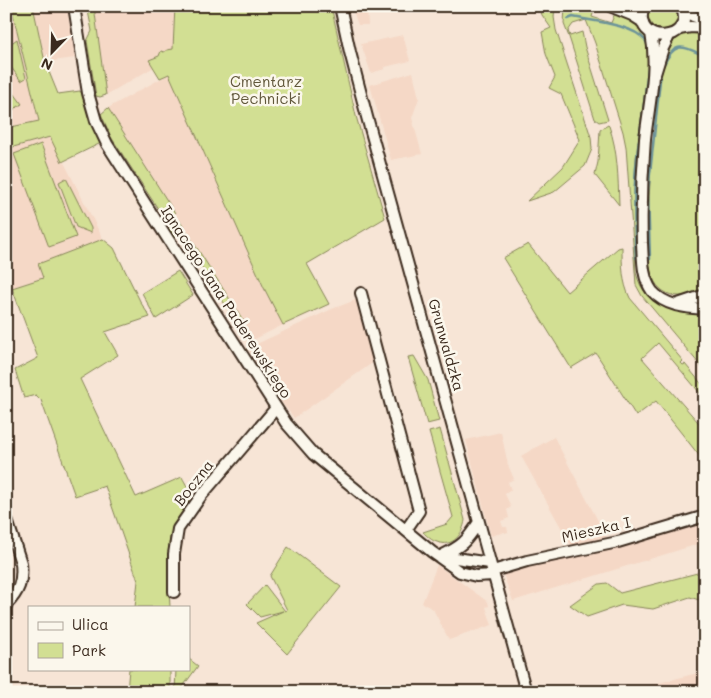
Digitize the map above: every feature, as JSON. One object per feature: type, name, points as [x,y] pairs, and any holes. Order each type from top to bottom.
[{"type":"street","name":"Ignacego Jana Paderewskiego","points":[[74,6],[90,100],[96,121],[107,144],[286,423],[313,454],[432,552],[492,570]]},
{"type":"street","name":"Grunwaldzka","points":[[340,6],[357,80],[526,692]]},
{"type":"street","points":[[610,6],[643,22],[651,33],[654,78]]},
{"type":"street","points":[[643,22],[642,12],[644,6]]},
{"type":"street","points":[[682,8],[693,16],[705,20]]},
{"type":"street","points":[[679,30],[682,24],[682,8]]},
{"type":"street","points":[[651,33],[660,37],[669,36],[679,30],[691,27],[705,28]]},
{"type":"street","points":[[669,36],[663,48],[654,78],[646,137],[642,176],[644,270],[646,280],[653,292],[664,301],[691,309],[705,310]]},
{"type":"street","points":[[361,293],[419,511],[406,530]]},
{"type":"street","points":[[674,304],[705,295]]},
{"type":"street","name":"Boczna","points":[[174,592],[174,554],[178,529],[201,496],[276,408]]},
{"type":"street","name":"Mieszka I","points":[[492,570],[618,542],[705,516]]},
{"type":"street","points":[[6,517],[22,570],[21,584],[6,605]]},
{"type":"street","points":[[441,556],[458,548],[465,542],[479,522]]},
{"type":"street","name":"Ignacego Jana Paderewskiego","points":[[441,556],[460,572],[476,576],[492,570]]},
{"type":"shaded area","points":[[6,6],[11,6],[39,121],[11,127],[6,120]]},
{"type":"shaded area","points":[[33,6],[67,6],[75,58],[45,62]]},
{"type":"shaded area","points":[[94,6],[175,6],[173,50],[150,60],[154,67],[106,95]]},
{"type":"shaded area","points":[[352,8],[367,8],[368,25],[358,25]]},
{"type":"shaded area","points":[[403,35],[410,61],[385,67],[385,69],[371,73],[361,44]]},
{"type":"shaded area","points":[[413,72],[419,98],[412,118],[422,154],[391,160],[370,85]]},
{"type":"shaded area","points":[[169,74],[264,288],[283,325],[249,342],[239,327],[245,322],[108,108]]},
{"type":"shaded area","points":[[51,137],[103,239],[39,264],[43,278],[6,290],[6,149]]},
{"type":"shaded area","points":[[361,298],[378,359],[294,418],[283,404],[248,348],[332,309]]},
{"type":"shaded area","points":[[501,432],[508,465],[514,479],[508,482],[511,490],[505,494],[511,507],[507,510],[509,518],[501,521],[503,527],[507,527],[508,532],[491,536],[466,440]]},
{"type":"shaded area","points":[[554,437],[607,538],[618,536],[622,545],[705,519],[705,542],[513,601],[500,566],[571,545],[521,456]]},
{"type":"shaded area","points":[[437,565],[488,602],[489,606],[486,607],[492,625],[449,640],[433,609],[422,603]]},
{"type":"shaded area","points":[[705,671],[705,692],[624,692],[632,690]]},
{"type":"green space","points":[[11,6],[33,6],[45,62],[58,94],[80,91],[87,101],[105,141],[62,162],[50,137],[6,149],[6,126],[11,127],[39,121]]},
{"type":"green space","points":[[87,6],[94,6],[106,95],[100,97],[96,96],[87,41],[92,31]]},
{"type":"green space","name":"Cmentarz Pechnicki","points":[[175,6],[331,6],[356,116],[385,218],[307,264],[329,304],[283,325],[264,288],[169,74],[160,78],[149,60],[159,56],[161,51],[173,49]]},
{"type":"green space","points":[[539,6],[555,6],[556,30],[591,137],[592,149],[585,166],[554,192],[527,201],[563,167],[580,140],[561,94],[549,88],[555,77],[546,54],[542,32],[551,28],[542,15]]},
{"type":"green space","points":[[565,6],[595,7],[592,17],[611,23],[615,13],[640,24],[647,36],[648,67],[636,158],[634,191],[636,273],[640,285],[646,294],[662,306],[682,311],[705,312],[705,371],[642,296],[636,285],[626,147],[623,132],[586,20],[573,24],[568,31],[570,36],[582,32],[608,120],[599,122],[595,119],[564,24]]},
{"type":"green space","points":[[652,6],[674,6],[678,17],[674,26],[664,31],[653,27],[648,16]]},
{"type":"green space","points":[[689,31],[705,32],[705,290],[692,295],[679,296],[671,295],[660,289],[651,274],[649,197],[661,69],[670,46],[678,37]]},
{"type":"green space","points":[[17,39],[26,78],[21,81],[6,60],[6,47]]},
{"type":"green space","points":[[14,93],[22,104],[8,113],[6,98]]},
{"type":"green space","points":[[108,108],[175,213],[164,218],[111,137],[101,114]]},
{"type":"green space","points":[[608,125],[616,155],[619,205],[595,175],[598,162],[600,130]]},
{"type":"green space","points":[[41,144],[76,237],[49,247],[14,154]]},
{"type":"green space","points":[[66,178],[91,228],[91,233],[76,227],[59,182]]},
{"type":"green space","points":[[179,220],[245,323],[239,327],[183,237],[171,236],[168,232],[169,228]]},
{"type":"green space","points":[[103,239],[114,248],[141,303],[150,317],[105,332],[118,355],[80,379],[136,497],[182,477],[187,487],[189,493],[188,502],[172,529],[170,538],[168,568],[170,606],[135,606],[138,581],[105,486],[75,496],[41,400],[36,395],[24,398],[15,370],[38,358],[12,288],[43,278],[38,264]]},
{"type":"green space","points":[[528,244],[567,292],[618,248],[622,247],[624,280],[630,298],[683,361],[681,363],[685,364],[705,388],[705,399],[658,343],[642,358],[705,430],[705,463],[656,401],[636,416],[596,353],[571,368],[503,258]]},
{"type":"green space","points":[[178,271],[193,295],[156,319],[142,293]]},
{"type":"green space","points":[[414,356],[428,380],[439,421],[427,424],[408,357]]},
{"type":"green space","points":[[440,429],[465,520],[459,535],[448,543],[433,541],[423,532],[447,524],[453,517],[429,432]]},
{"type":"green space","points":[[288,547],[341,587],[287,654],[256,623],[283,611],[260,617],[247,604],[265,585],[285,611],[287,610],[270,576]]},
{"type":"green space","points":[[705,571],[705,602],[690,597],[653,609],[622,605],[587,617],[570,605],[599,584],[607,583],[620,593]]},
{"type":"green space","points":[[190,660],[198,666],[179,692],[175,692],[176,670],[190,670]]},
{"type":"green space","points":[[129,670],[170,670],[170,692],[127,692]]},
{"type":"waterway","points":[[568,19],[573,17],[622,27],[639,35],[647,44],[649,55],[648,68],[635,183],[636,258]]},
{"type":"waterway","points":[[663,66],[671,52],[675,49],[685,48],[705,56]]},
{"type":"waterway","points":[[650,259],[648,192],[661,71]]}]
